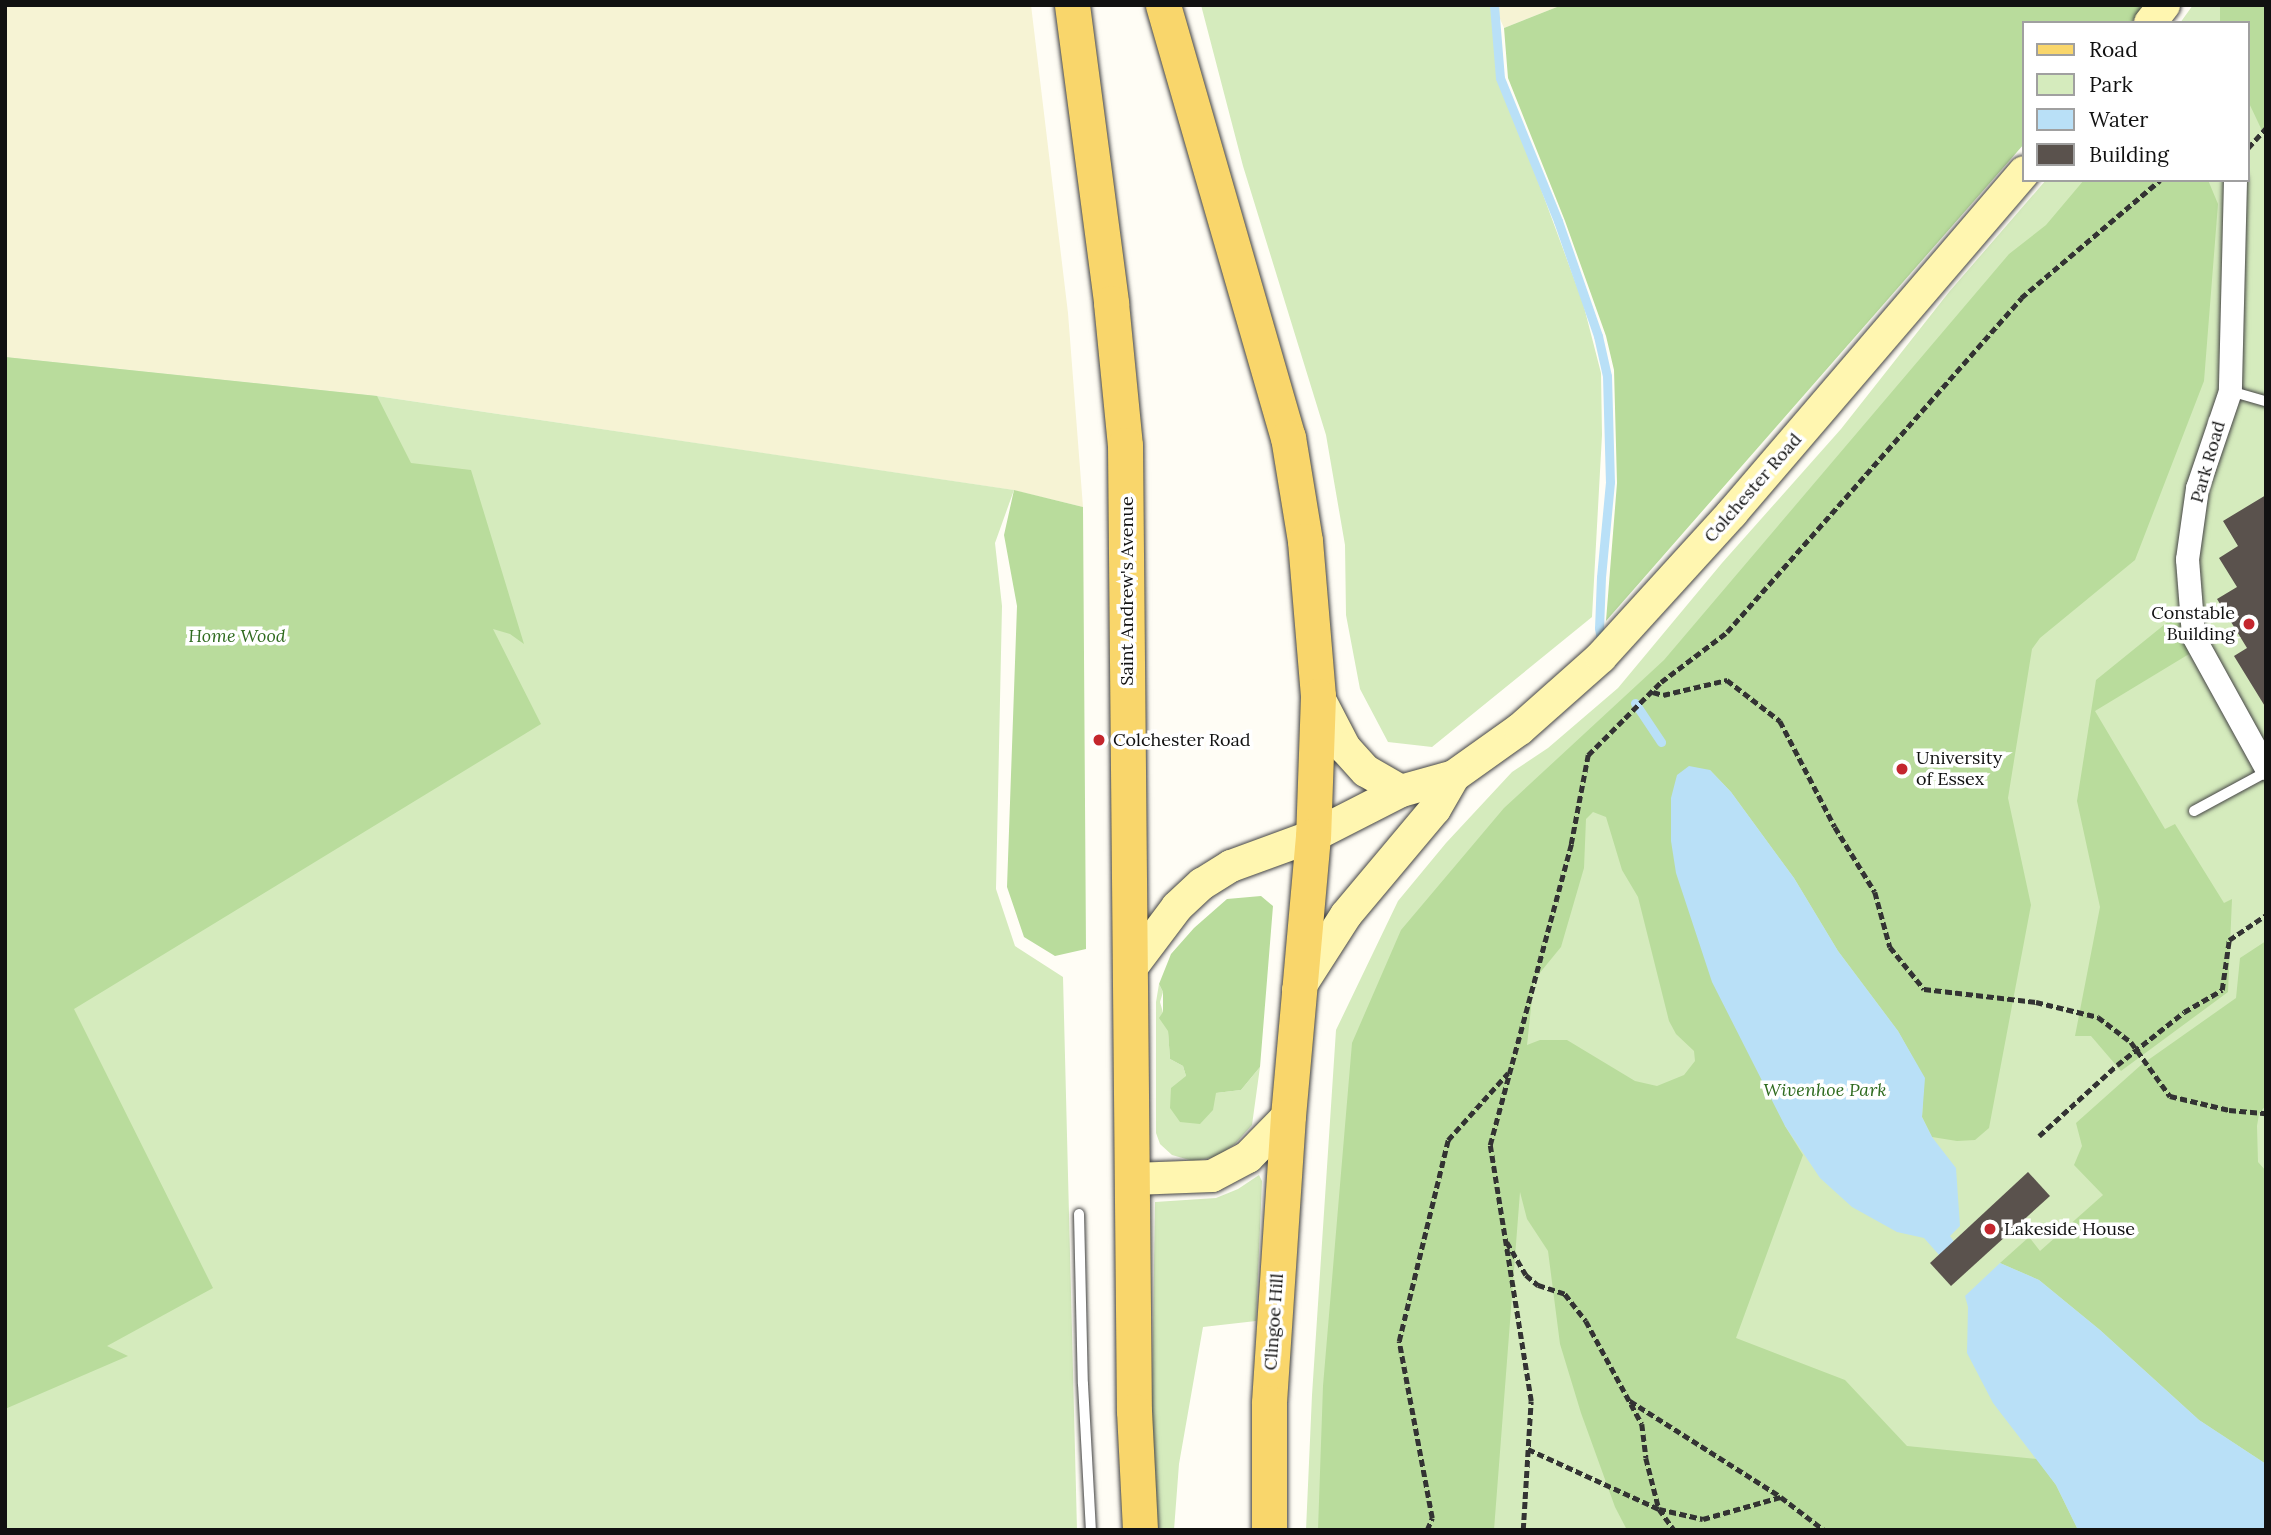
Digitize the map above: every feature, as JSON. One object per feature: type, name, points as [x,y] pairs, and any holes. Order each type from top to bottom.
[{"type":"main road","name":"Saint Andrew's Avenue","points":[[1072,5],[1109,290],[1125,444],[1133,1179]]},
{"type":"main road","points":[[1140,1530],[1134,1411],[1133,1179],[1212,1176],[1248,1157],[1288,1115],[1313,836],[1318,696],[1305,541],[1288,437],[1163,5]]},
{"type":"main road","name":"Colchester Road","points":[[1132,967],[1177,907],[1202,884],[1231,866],[1313,836],[1401,791],[1454,776],[1520,729],[1601,657],[1732,513],[2022,174]]},
{"type":"main road","points":[[1318,696],[1345,748],[1366,771],[1401,791]]},
{"type":"main road","name":"Colchester Road","points":[[1298,990],[1346,915],[1435,808],[1454,776]]},
{"type":"main road","name":"Clingoe Hill","points":[[1269,1530],[1269,1403],[1288,1115]]},
{"type":"street","name":"Park Road","points":[[2235,182],[2230,391],[2197,488],[2187,559],[2193,636],[2266,770]]},
{"type":"lane","points":[[2230,391],[2266,401]]},
{"type":"lane","points":[[2194,811],[2266,770]]},
{"type":"lane","points":[[1079,1213],[1083,1384],[1091,1530]]},
{"type":"path","points":[[2250,146],[2266,128]]},
{"type":"path","points":[[1523,1530],[1531,1401],[1490,1145],[1571,844],[1588,755],[1652,692],[1727,632],[2021,298],[2158,182]]},
{"type":"path","points":[[1652,692],[1663,695],[1727,680],[1780,721],[1835,827],[1875,892],[1890,947],[1924,989],[2036,1002],[2098,1017],[2136,1050],[2170,1096],[2229,1110],[2266,1113]]},
{"type":"path","points":[[2039,1136],[2136,1050],[2185,1013],[2222,990],[2229,940],[2266,915]]},
{"type":"path","points":[[1427,1530],[1432,1518],[1399,1341],[1448,1140],[1510,1072]]},
{"type":"path","points":[[1505,1238],[1526,1275],[1538,1285],[1565,1294],[1586,1321],[1642,1424],[1646,1458],[1659,1509],[1674,1530]]},
{"type":"path","points":[[1630,1401],[1782,1497],[1824,1530]]},
{"type":"path","points":[[1528,1449],[1659,1509],[1703,1519],[1782,1497]]},
{"type":"shaded area","points":[[5,5],[1031,5],[1068,313],[1083,507],[1013,490],[377,396],[5,357]]},
{"type":"shaded area","points":[[1494,5],[1562,5],[1504,28]]},
{"type":"green space","points":[[1201,5],[1494,5],[1500,78],[1583,303],[1601,373],[1602,435],[1592,617],[1432,747],[1388,742],[1360,689],[1346,615],[1345,545],[1326,435],[1243,166]]},
{"type":"green space","points":[[1562,5],[2146,5],[2133,21],[2022,21],[2022,146],[1606,621],[1617,483],[1614,370],[1606,336],[1565,221],[1508,78],[1504,28]]},
{"type":"green space","name":"Wivenhoe Park","points":[[2193,5],[2266,5],[2266,1530],[1306,1530],[1336,1030],[1398,901],[1446,843],[1512,772],[1548,748],[1618,688],[1722,563],[1841,429],[1949,292],[2044,182],[2250,182],[2250,21],[2181,21]]},
{"type":"green space","points":[[2220,5],[2266,5],[2266,139],[2250,105],[2250,21],[2220,21]]},
{"type":"green space","points":[[2082,182],[2209,182],[2218,204],[2204,381],[2135,560],[2040,638],[2032,649],[2008,798],[2031,905],[1989,1128],[1975,1140],[1957,1141],[1932,1137],[1922,1117],[1924,1078],[1898,1031],[1838,951],[1794,878],[1731,792],[1710,770],[1785,1126],[1803,1155],[1736,1338],[1845,1380],[1907,1446],[2037,1459],[2056,1485],[2078,1530],[1627,1530],[1615,1507],[1581,1413],[1560,1344],[1548,1251],[1527,1219],[1520,1192],[1494,1530],[1318,1530],[1323,1386],[1352,1043],[1401,930],[1504,808],[1664,660],[2009,254],[2046,225]],"holes":[[[1593,812],[1606,817],[1622,870],[1638,897],[1669,1021],[1676,1034],[1694,1051],[1695,1061],[1684,1075],[1657,1086],[1635,1081],[1567,1040],[1540,1040],[1527,1045],[1534,980],[1561,947],[1584,868],[1586,819]]]},
{"type":"green space","points":[[5,357],[377,396],[1014,490],[995,543],[1002,606],[996,889],[1015,946],[1063,977],[1077,1530],[5,1530]]},
{"type":"green space","name":"Home Wood","points":[[5,357],[377,396],[411,463],[471,470],[524,644],[510,634],[493,629],[541,724],[74,1009],[213,1288],[107,1346],[128,1356],[5,1409]]},
{"type":"green space","points":[[1014,490],[1083,507],[1086,949],[1055,956],[1024,937],[1007,887],[1017,606],[1004,535]]},
{"type":"green space","points":[[2180,612],[2194,651],[2095,711],[2165,829],[2175,824],[2224,903],[2232,899],[2228,992],[2121,1071],[2091,1036],[2075,1036],[2100,907],[2077,801],[2096,680]]},
{"type":"green space","points":[[1261,896],[1273,906],[1260,1067],[1241,1090],[1216,1093],[1213,1110],[1200,1124],[1180,1122],[1170,1108],[1171,1088],[1186,1076],[1183,1066],[1170,1059],[1168,1031],[1159,1018],[1163,1012],[1163,992],[1159,984],[1171,954],[1194,928],[1227,899]]},
{"type":"green space","points":[[2266,941],[2266,1105],[2259,1114],[2257,1126],[2258,1162],[2266,1171],[2266,1464],[2199,1420],[2100,1330],[2039,1280],[2000,1263],[2029,1237],[2040,1251],[2103,1195],[2074,1165],[2082,1146],[2076,1123],[2141,1065],[2236,998],[2240,958]]},
{"type":"green space","points":[[1159,984],[1163,992],[1160,1002],[1168,1030],[1170,1059],[1183,1066],[1186,1076],[1216,1093],[1241,1090],[1260,1067],[1252,1125],[1235,1144],[1216,1157],[1193,1161],[1172,1155],[1160,1144],[1156,1133],[1156,1002]]},
{"type":"green space","points":[[1259,1175],[1262,1181],[1256,1321],[1203,1327],[1179,1464],[1174,1530],[1156,1530],[1151,1464],[1155,1202],[1216,1198],[1238,1189]]},
{"type":"water","points":[[1689,766],[1710,770],[1731,792],[1794,878],[1838,951],[1898,1031],[1925,1078],[1922,1117],[1932,1137],[1956,1168],[1960,1226],[1950,1236],[1955,1243],[1940,1256],[1924,1238],[1897,1232],[1852,1207],[1820,1178],[1785,1126],[1712,982],[1676,873],[1671,841],[1671,798],[1677,775]]},
{"type":"water","points":[[2000,1263],[2039,1280],[2100,1330],[2199,1420],[2266,1464],[2266,1530],[2078,1530],[2056,1485],[1993,1403],[1967,1353],[1968,1307],[1965,1296]]},
{"type":"building","name":"Constable Building","points":[[2266,495],[2266,708],[2234,656],[2247,648],[2217,599],[2237,587],[2219,558],[2238,546],[2223,521]]},
{"type":"building","name":"Lakeside House","points":[[2028,1172],[2050,1196],[1951,1286],[1930,1263]]},
{"type":"waterway","points":[[1494,5],[1500,78],[1558,221],[1598,336],[1607,376],[1610,482],[1601,577],[1599,628],[1602,645]]},
{"type":"waterway","points":[[1635,703],[1661,742]]},
{"type":"place","name":"Constable Building","points":[[2249,624]]},
{"type":"place","name":"Colchester Road","points":[[1099,740]]},
{"type":"place","name":"University of Essex","points":[[1902,769]]},
{"type":"place","name":"Lakeside House","points":[[1990,1229]]}]
